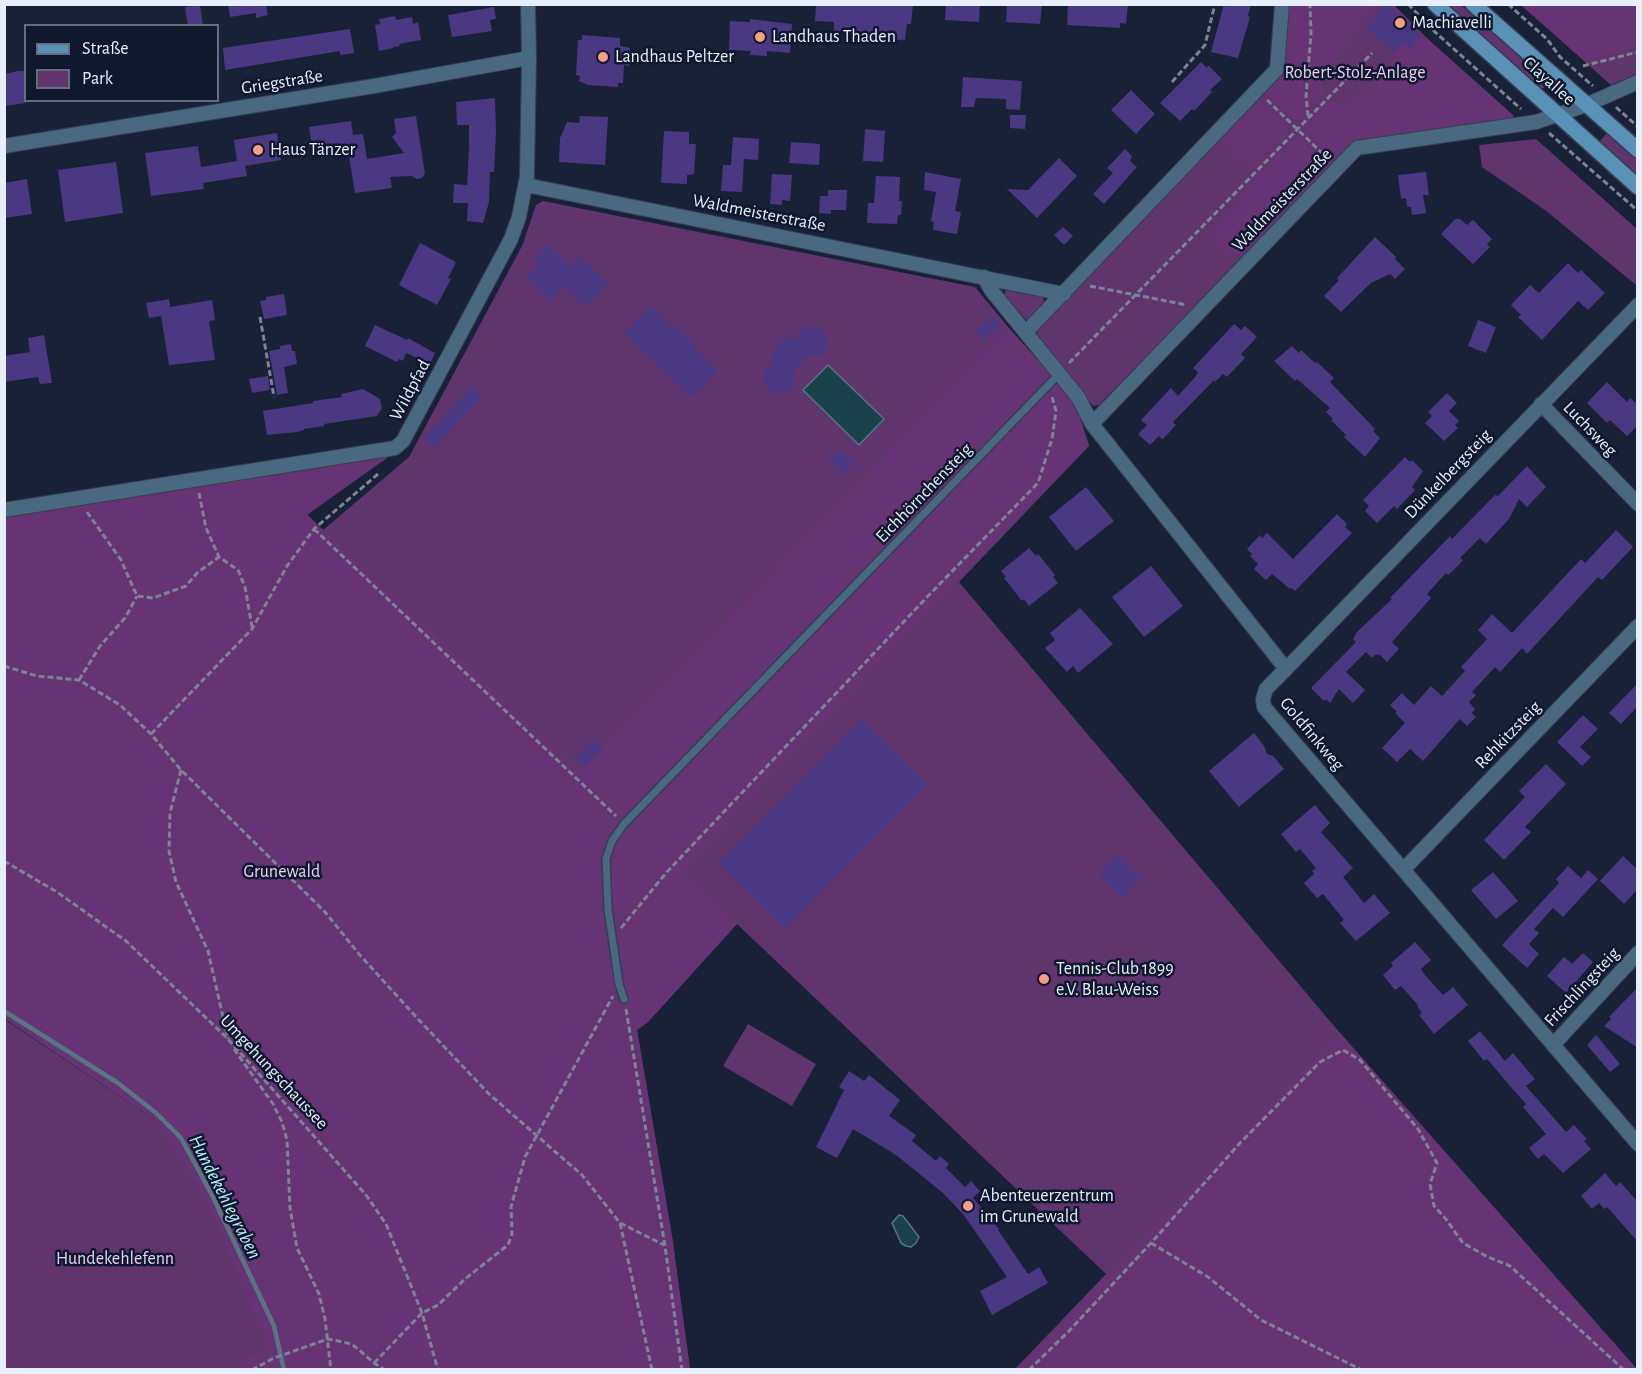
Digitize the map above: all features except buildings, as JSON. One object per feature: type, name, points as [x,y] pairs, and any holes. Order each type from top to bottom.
[{"type":"main road","name":"Clayallee","points":[[1435,4],[1638,187]]},
{"type":"main road","name":"Clayallee","points":[[1473,4],[1638,150]]},
{"type":"street","name":"Wildpfad","points":[[4,510],[394,448],[403,441],[511,239],[519,217],[526,185],[528,4]]},
{"type":"street","points":[[984,277],[991,290],[1026,332],[1277,69],[1282,4]]},
{"type":"street","name":"Griegstraße","points":[[4,146],[362,88],[529,58]]},
{"type":"street","name":"Waldmeisterstraße","points":[[1092,424],[1357,148],[1526,124],[1586,105],[1638,82]]},
{"type":"street","name":"Waldmeisterstraße","points":[[526,185],[1064,294]]},
{"type":"street","name":"Dünkelbergsteig","points":[[1286,669],[1638,305]]},
{"type":"street","name":"Goldfinkweg","points":[[1026,332],[1078,397],[1092,424],[1286,669],[1266,689],[1263,699],[1264,707],[1638,1144]]},
{"type":"street","name":"Luchsweg","points":[[1541,404],[1638,504]]},
{"type":"street","name":"Rehkitzsteig","points":[[1404,869],[1638,626]]},
{"type":"street","name":"Frischlingsteig","points":[[1553,1045],[1638,953]]},
{"type":"lane","name":"Eichhörnchensteig","points":[[624,999],[619,984],[607,900],[606,859],[612,841],[624,824],[1059,374]]},
{"type":"path","points":[[1172,82],[1205,45],[1215,4]]},
{"type":"path","points":[[1308,117],[1306,96],[1311,34],[1310,4]]},
{"type":"path","points":[[1408,4],[1435,32],[1511,99]]},
{"type":"path","points":[[1508,4],[1547,39],[1560,57],[1578,73]]},
{"type":"path","points":[[1583,66],[1638,51]]},
{"type":"path","points":[[1059,374],[1372,52]]},
{"type":"path","points":[[1257,91],[1331,162]]},
{"type":"path","points":[[1630,120],[1638,126]]},
{"type":"path","points":[[1557,140],[1638,211]]},
{"type":"path","points":[[1074,283],[1193,306]]},
{"type":"path","points":[[260,317],[274,397]]},
{"type":"path","points":[[612,938],[683,856],[1038,483],[1052,439],[1056,411],[1049,385]]},
{"type":"path","points":[[151,734],[252,629],[287,566],[314,528],[378,474]]},
{"type":"path","points":[[196,480],[206,528],[219,557],[238,570],[245,586],[252,629]]},
{"type":"path","points":[[84,498],[87,513],[121,560],[137,596]]},
{"type":"path","points":[[314,528],[624,824]]},
{"type":"path","points":[[137,596],[153,597],[186,586],[197,573],[219,557]]},
{"type":"path","points":[[79,680],[100,646],[125,618],[137,596]]},
{"type":"path","points":[[4,666],[37,676],[79,680],[120,705],[325,912],[410,1010],[489,1094],[582,1175],[620,1222],[665,1246]]},
{"type":"path","points":[[182,770],[170,813],[169,851],[176,882],[208,951],[228,1040],[273,1104],[282,1122],[287,1140],[290,1208],[297,1248],[319,1294],[331,1370]]},
{"type":"path","name":"Umgehungschaussee","points":[[4,861],[57,892],[126,941],[228,1040],[366,1195],[386,1224],[422,1313],[438,1370]]},
{"type":"path","points":[[374,1363],[422,1313],[438,1305],[465,1279],[508,1245],[512,1234],[511,1207],[525,1157],[619,984]]},
{"type":"path","points":[[624,999],[665,1246],[682,1370]]},
{"type":"path","points":[[1029,1370],[1069,1331],[1151,1243],[1241,1142],[1320,1062],[1342,1050],[1360,1060],[1418,1129],[1437,1163],[1430,1184],[1434,1206],[1463,1243],[1510,1266],[1624,1370]]},
{"type":"path","points":[[620,1222],[652,1370]]},
{"type":"path","points":[[1151,1243],[1208,1277],[1261,1320],[1362,1370]]},
{"type":"path","points":[[252,1370],[274,1358],[327,1339],[352,1344],[385,1370]]},
{"type":"green space","name":"Robert-Stolz-Anlage","points":[[1288,5],[1394,5],[1430,41],[1514,116],[1503,122],[1356,141],[1099,405],[1093,406],[1037,337],[1036,330],[1284,71]]},
{"type":"green space","points":[[1288,5],[1374,5],[1361,22],[1358,32],[1318,80],[1326,92],[1296,121],[1264,92],[1284,71]]},
{"type":"green space","points":[[1446,5],[1461,5],[1552,85],[1541,89]]},
{"type":"green space","points":[[1521,5],[1637,5],[1637,74],[1611,85]]},
{"type":"green space","points":[[1521,5],[1637,5],[1637,47],[1585,61]]},
{"type":"green space","points":[[1421,37],[1430,41],[1514,116],[1510,121],[1356,141],[1337,160],[1305,129],[1332,99],[1343,109],[1396,56],[1393,53],[1404,43],[1410,49]]},
{"type":"green space","points":[[1258,98],[1289,129],[1251,168],[1237,158],[1222,136]]},
{"type":"green space","points":[[1607,133],[1637,160],[1637,178],[1599,142]]},
{"type":"green space","points":[[1297,136],[1330,167],[1249,251],[1240,254],[1226,254],[1217,248],[1213,237],[1219,224],[1236,207],[1258,175]]},
{"type":"green space","points":[[1536,139],[1637,229],[1638,283],[1636,285],[1545,210],[1482,167],[1479,145]]},
{"type":"green space","name":"Hundekehlefenn","points":[[543,201],[975,287],[1075,402],[1089,446],[959,582],[1340,1033],[1637,1369],[1015,1369],[1106,1274],[737,924],[648,1022],[637,1030],[672,1236],[690,1369],[5,1369],[4,1019],[158,1122],[5,517],[391,455],[307,514],[323,530],[409,457],[522,246],[536,205]]},
{"type":"green space","points":[[1009,288],[1043,296],[1044,302],[1026,320],[1005,296],[1005,291]]},
{"type":"green space","name":"Grunewald","points":[[1009,328],[1075,402],[1089,446],[957,580],[682,872],[737,924],[648,1022],[637,1030],[672,1236],[690,1369],[228,1369],[268,1348],[211,1209],[158,1122],[5,1019],[4,517],[391,455],[307,515],[580,772]]},
{"type":"green space","points":[[748,1024],[816,1064],[792,1106],[723,1066]]},
{"type":"green space","points":[[1340,1033],[1637,1369],[1015,1369],[1037,1349]]},
{"type":"shaded area","points":[[828,365],[884,419],[859,445],[803,390]]},
{"type":"shaded area","points":[[899,1215],[903,1216],[919,1237],[911,1247],[901,1243],[892,1223]]},
{"type":"waterway","name":"Hundekehlegraben","points":[[4,1011],[118,1083],[156,1113],[181,1138],[212,1195],[274,1326],[284,1370]]},
{"type":"place","name":"Machiavelli","points":[[1400,23]]},
{"type":"place","name":"Landhaus Thaden","points":[[760,37]]},
{"type":"place","name":"Landhaus Peltzer","points":[[603,57]]},
{"type":"place","name":"Haus Tänzer","points":[[258,150]]},
{"type":"place","name":"Tennis-Club 1899 e.V. Blau-Weiss","points":[[1044,979]]},
{"type":"place","name":"Abenteuerzentrum im Grunewald","points":[[968,1206]]}]
